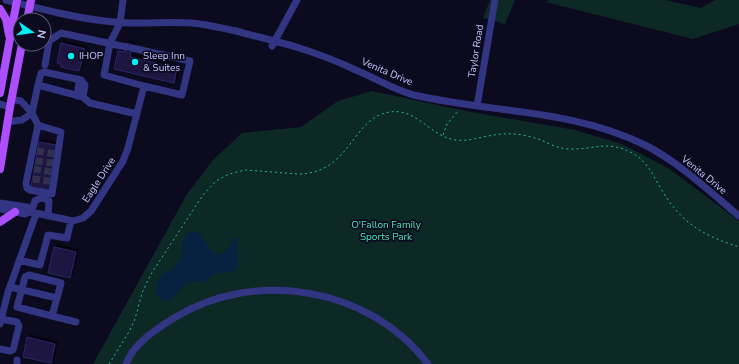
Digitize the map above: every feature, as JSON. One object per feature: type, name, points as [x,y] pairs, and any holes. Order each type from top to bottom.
[{"type":"main road","points":[[0,93],[17,1]]},
{"type":"main road","points":[[0,9],[6,19],[10,39]]},
{"type":"main road","points":[[0,169],[10,103],[20,52]]},
{"type":"main road","points":[[0,222],[15,212]]},
{"type":"street","name":"Venita Drive","points":[[6,0],[30,3],[83,18],[120,23],[138,24],[189,22],[236,31],[293,46],[340,63],[396,88],[414,94],[477,106],[552,116],[594,125],[619,133],[646,145],[673,162],[739,216]]},
{"type":"street","points":[[45,65],[49,41],[61,33],[110,43],[129,47],[190,61],[182,95],[104,75],[110,43],[120,23],[123,0]]},
{"type":"street","points":[[272,46],[297,0]]},
{"type":"street","name":"Taylor Road","points":[[477,106],[492,0]]},
{"type":"street","points":[[7,122],[22,120],[32,113],[41,73],[44,72],[81,80],[85,85],[80,97]]},
{"type":"street","points":[[38,85],[80,97],[90,103],[138,114]]},
{"type":"street","name":"Eagle Drive","points":[[72,221],[83,218],[91,211],[123,161],[138,114],[144,86]]},
{"type":"street","points":[[0,104],[21,101],[32,113],[38,125],[32,169],[27,188],[44,195],[52,194],[53,172],[61,132],[38,125]]},
{"type":"street","points":[[0,350],[10,352],[13,350],[19,326],[16,322],[1,321],[10,287],[34,213],[35,201],[44,195]]},
{"type":"street","points":[[44,195],[49,201],[48,216]]},
{"type":"street","points":[[0,203],[27,207],[34,213]]},
{"type":"street","points":[[0,209],[25,214],[34,213],[72,221],[67,238],[48,235],[40,265],[19,260]]},
{"type":"street","points":[[52,316],[61,283],[29,275],[25,276],[17,307],[52,316],[76,322]]},
{"type":"street","points":[[10,287],[57,298]]},
{"type":"street","points":[[121,364],[128,361],[142,342],[178,315],[208,302],[240,293],[286,290],[328,298],[348,304],[370,315],[385,324],[412,346],[428,364]]},
{"type":"path","points":[[443,136],[447,124],[460,108]]},
{"type":"path","points":[[109,364],[130,330],[135,319],[142,293],[151,274],[203,195],[216,181],[229,174],[245,170],[299,174],[320,171],[338,159],[370,121],[380,115],[390,112],[400,112],[416,117],[436,132],[454,140],[511,134],[531,137],[555,146],[569,149],[606,145],[625,150],[642,159],[648,166],[668,201],[690,224],[715,240],[739,247]]},
{"type":"green space","points":[[490,0],[515,0],[505,24],[483,18]]},
{"type":"green space","points":[[549,0],[665,0],[701,8],[715,0],[739,0],[739,24],[693,39],[546,2]]},
{"type":"green space","name":"O'Fallon Family Sports Park","points":[[372,91],[466,111],[575,130],[622,144],[668,168],[739,221],[739,364],[93,364],[187,194],[213,160],[242,133],[301,127],[338,101]]},
{"type":"water","points":[[191,231],[199,232],[211,250],[218,254],[228,249],[233,238],[238,239],[237,268],[233,272],[213,274],[205,282],[191,282],[184,286],[168,301],[161,299],[156,293],[158,279],[178,263],[185,237]]},
{"type":"building","name":"IHOP","points":[[61,43],[85,49],[79,71],[61,67],[61,64],[57,63]]},
{"type":"building","name":"Sleep Inn & Suites","points":[[127,43],[133,45],[130,57],[177,68],[174,83],[114,69],[118,51],[125,52]]},
{"type":"building","points":[[39,142],[56,145],[49,190],[31,187]]},
{"type":"building","points":[[54,247],[76,252],[70,278],[48,273]]},
{"type":"building","points":[[27,337],[55,344],[51,363],[23,357]]},
{"type":"tunnel","points":[[37,151],[55,154]]},
{"type":"tunnel","points":[[36,161],[53,163]]},
{"type":"tunnel","points":[[34,169],[52,172]]},
{"type":"tunnel","points":[[33,179],[50,181]]},
{"type":"place","name":"IHOP","points":[[71,56]]},
{"type":"place","name":"Sleep Inn & Suites","points":[[135,62]]}]
